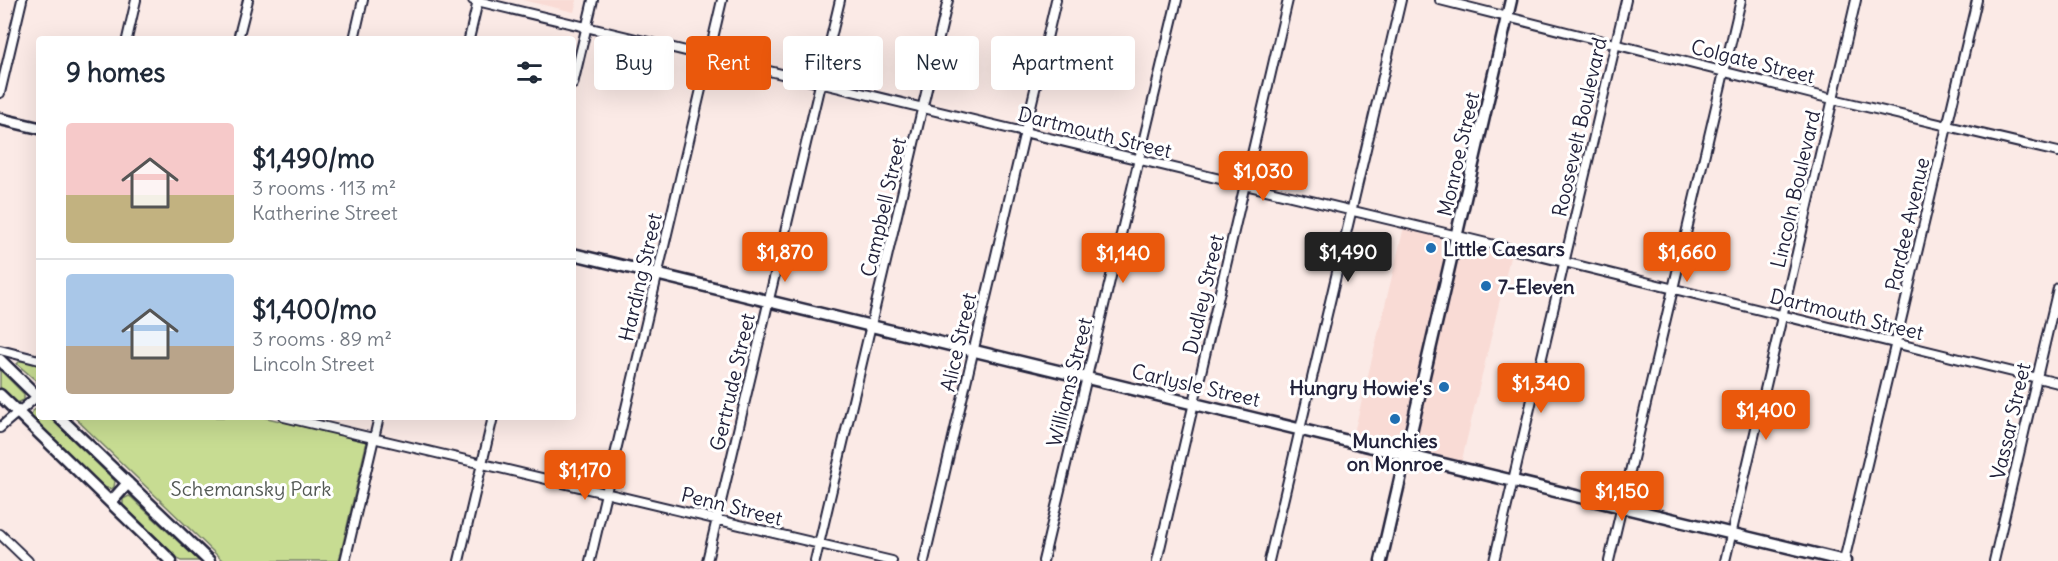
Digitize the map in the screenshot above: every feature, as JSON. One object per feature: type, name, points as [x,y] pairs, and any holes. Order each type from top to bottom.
[{"type":"street","points":[[0,93],[21,0]]},
{"type":"street","points":[[128,36],[136,0]]},
{"type":"street","points":[[239,36],[248,0]]},
{"type":"street","points":[[355,36],[363,0]]},
{"type":"street","points":[[576,72],[593,0]]},
{"type":"street","name":"Harding Street","points":[[714,36],[722,0]]},
{"type":"street","name":"Gertrude Street","points":[[831,36],[840,0]]},
{"type":"street","name":"Campbell Street","points":[[815,561],[948,0]]},
{"type":"street","name":"Alice Street","points":[[924,561],[1056,0]]},
{"type":"street","name":"Williams Street","points":[[1043,561],[1177,0]]},
{"type":"street","name":"Dudley Street","points":[[1157,561],[1288,0]]},
{"type":"street","points":[[1269,561],[1401,0]]},
{"type":"street","name":"Colgate Street","points":[[1440,0],[2058,152]]},
{"type":"street","name":"Monroe Street","points":[[1381,561],[1511,0]]},
{"type":"street","name":"Roosevelt Boulevard","points":[[1494,561],[1626,0]]},
{"type":"street","points":[[1610,561],[1741,0]]},
{"type":"street","name":"Lincoln Boulevard","points":[[1725,561],[1856,0]]},
{"type":"street","name":"Pardee Avenue","points":[[1845,561],[1977,0]]},
{"type":"street","points":[[469,36],[475,1]]},
{"type":"street","name":"Dartmouth Street","points":[[475,1],[686,51]]},
{"type":"street","name":"Harding Street","points":[[590,561],[701,90]]},
{"type":"street","name":"Gertrude Street","points":[[707,561],[818,90]]},
{"type":"street","name":"Dartmouth Street","points":[[850,90],[2058,383]]},
{"type":"street","points":[[0,119],[36,127]]},
{"type":"street","name":"Carlysle Street","points":[[576,255],[1845,561]]},
{"type":"street","name":"Vassar Street","points":[[1994,561],[2058,288]]},
{"type":"street","points":[[0,350],[36,359]]},
{"type":"street","points":[[0,360],[36,395]]},
{"type":"street","points":[[0,395],[171,561]]},
{"type":"street","points":[[0,428],[36,398]]},
{"type":"street","points":[[62,420],[209,561]]},
{"type":"street","name":"Penn Street","points":[[297,420],[891,561]]},
{"type":"street","points":[[345,561],[378,420]]},
{"type":"street","points":[[459,561],[492,420]]},
{"type":"street","points":[[111,502],[128,483]]},
{"type":"street","points":[[0,534],[28,561]]},
{"type":"shaded area","points":[[522,0],[577,0],[574,12]]},
{"type":"shaded area","points":[[1405,223],[1512,249],[1460,468],[1352,441]]},
{"type":"green space","points":[[21,360],[36,364],[36,380],[17,364]]},
{"type":"green space","points":[[0,370],[24,394],[24,400],[17,403],[0,387]]},
{"type":"green space","points":[[36,409],[36,420],[52,420],[115,481],[114,487],[111,489],[103,487],[31,417]]},
{"type":"green space","name":"Schemansky Park","points":[[77,420],[276,420],[367,441],[339,561],[223,561]]},
{"type":"green space","points":[[129,496],[199,561],[181,561],[123,505],[123,499]]},
{"type":"place","name":"Little Caesars","points":[[1431,248]]},
{"type":"place","name":"7-Eleven","points":[[1486,286]]},
{"type":"place","name":"Hungry Howie's","points":[[1444,387]]},
{"type":"place","name":"Munchies on Monroe","points":[[1395,419]]}]
